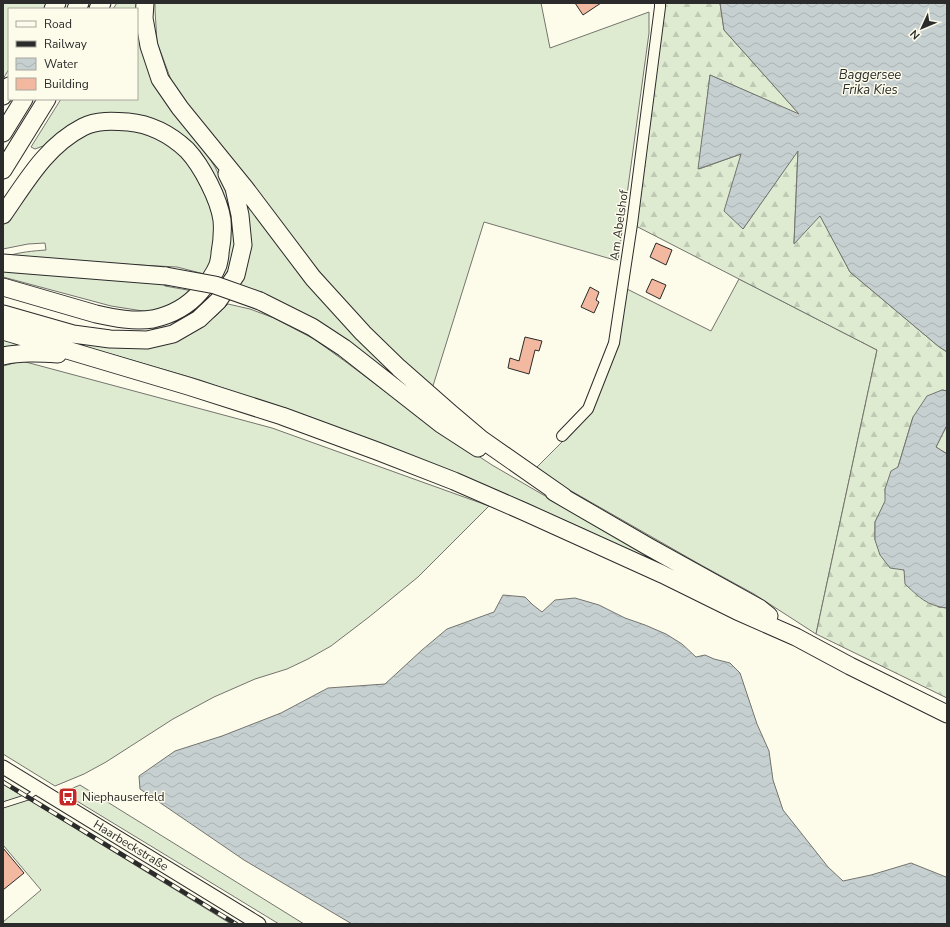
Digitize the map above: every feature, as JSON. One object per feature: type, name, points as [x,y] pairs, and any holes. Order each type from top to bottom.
[{"type":"highway","points":[[145,3],[144,18],[149,46],[160,79],[180,108],[245,188],[313,278],[363,333],[399,368],[481,439],[564,497],[758,608],[796,637]]},
{"type":"highway","points":[[3,133],[23,100]]},
{"type":"highway","points":[[3,170],[46,100]]},
{"type":"highway","points":[[3,216],[27,179],[62,140],[84,126],[100,122],[120,121],[138,123],[154,128],[171,137],[187,150],[203,172],[214,194],[222,219],[222,241],[218,265],[209,281],[196,296],[183,307],[168,315],[152,319],[134,320],[112,318],[3,287]]},
{"type":"highway","points":[[3,314],[73,334],[110,340],[146,340],[173,334],[198,319],[218,301],[236,274],[242,245],[240,215],[234,188],[226,170],[210,145]]},
{"type":"highway","points":[[3,263],[166,276],[215,285],[260,301],[312,327],[344,348],[441,424],[527,479],[564,497]]},
{"type":"highway","points":[[3,331],[90,356],[282,416],[454,481],[662,574],[737,611],[796,637],[850,666],[947,714]]},
{"type":"highway","points":[[3,356],[43,353],[90,356]]},
{"type":"street","name":"Am Abelshof","points":[[562,436],[588,409],[614,343],[632,224],[660,3]]},
{"type":"street","name":"Haarbeckstraße","points":[[3,767],[259,924]]},
{"type":"lane","points":[[3,805],[28,797],[39,789]]},
{"type":"green space","points":[[3,3],[47,3],[44,8],[8,8],[8,71],[3,79]]},
{"type":"green space","points":[[117,3],[137,3],[136,8],[114,8]]},
{"type":"green space","points":[[155,3],[541,3],[550,48],[649,12],[649,33],[618,261],[484,222],[432,389],[363,321],[311,262],[184,101],[171,80],[157,42]]},
{"type":"green space","points":[[660,3],[720,3],[724,30],[800,115],[710,75],[699,169],[741,154],[743,229],[798,150],[794,243],[820,215],[850,272],[947,352],[947,391],[942,390],[913,417],[898,467],[885,489],[886,501],[875,522],[875,540],[938,607],[947,608],[947,698],[816,634],[877,350],[632,224]]},
{"type":"green space","points":[[138,22],[201,145],[215,167],[228,193],[237,238],[227,280],[219,277],[213,181],[143,119],[53,138],[43,146],[35,149],[31,147],[60,100],[138,100]]},
{"type":"green space","points":[[120,127],[158,136],[186,158],[207,190],[218,230],[208,275],[177,267],[81,262],[8,256],[46,250],[45,243],[28,244],[3,249],[3,226],[9,213],[65,146],[91,131]]},
{"type":"green space","points":[[238,190],[432,408],[234,285]]},
{"type":"green space","points":[[3,270],[150,282],[193,291],[174,305],[149,312],[111,306],[3,277]]},
{"type":"green space","points":[[739,279],[877,350],[816,634],[754,594],[535,469],[565,439],[588,409],[614,343],[623,287],[711,331]]},
{"type":"green space","points":[[228,304],[250,309],[274,318],[314,339],[419,417],[492,465],[700,584],[515,498],[395,450],[200,380],[14,326],[83,343],[197,330],[217,315]]},
{"type":"green space","points":[[3,337],[40,347],[3,352]]},
{"type":"green space","points":[[22,361],[272,428],[489,506],[418,577],[331,646],[287,669],[255,679],[214,697],[173,719],[106,762],[84,774],[55,786],[3,754],[3,366]]},
{"type":"green space","points":[[947,425],[947,454],[936,447]]},
{"type":"green space","points":[[3,784],[231,924],[3,924],[3,922],[41,890],[3,845]]},
{"type":"green space","points":[[80,785],[304,924],[279,924],[67,795],[66,791]]},
{"type":"water","name":"Baggersee Frika Kies","points":[[720,3],[947,3],[947,352],[850,272],[820,216],[794,244],[798,151],[743,229],[724,211],[741,154],[698,169],[710,75],[799,114],[724,30]]},
{"type":"water","points":[[942,390],[947,391],[947,425],[936,447],[947,454],[947,608],[929,603],[919,597],[905,584],[904,570],[890,568],[880,555],[875,540],[875,522],[885,501],[885,489],[891,471],[898,467],[913,417],[927,396]]},
{"type":"water","points":[[503,595],[525,597],[542,612],[555,600],[575,598],[599,605],[625,618],[666,634],[682,644],[696,657],[705,655],[730,663],[740,673],[757,724],[769,751],[773,780],[783,810],[828,867],[843,881],[871,875],[911,863],[946,877],[947,924],[352,924],[244,860],[140,789],[139,776],[175,751],[222,736],[281,713],[328,688],[385,684],[447,629],[494,612]]},
{"type":"building","points":[[575,3],[601,3],[583,15]]},
{"type":"building","points":[[656,243],[672,250],[666,265],[650,257]]},
{"type":"building","points":[[652,279],[666,285],[660,299],[646,292]]},
{"type":"building","points":[[590,287],[599,292],[596,300],[599,302],[594,313],[581,307]]},
{"type":"building","points":[[525,337],[542,341],[539,351],[535,350],[529,374],[508,368],[510,358],[519,361]]},
{"type":"building","points":[[3,848],[24,873],[3,890],[4,878]]},
{"type":"railway","points":[[3,782],[236,924]]},
{"type":"place","name":"Niephauserfeld","points":[[68,797]]}]
